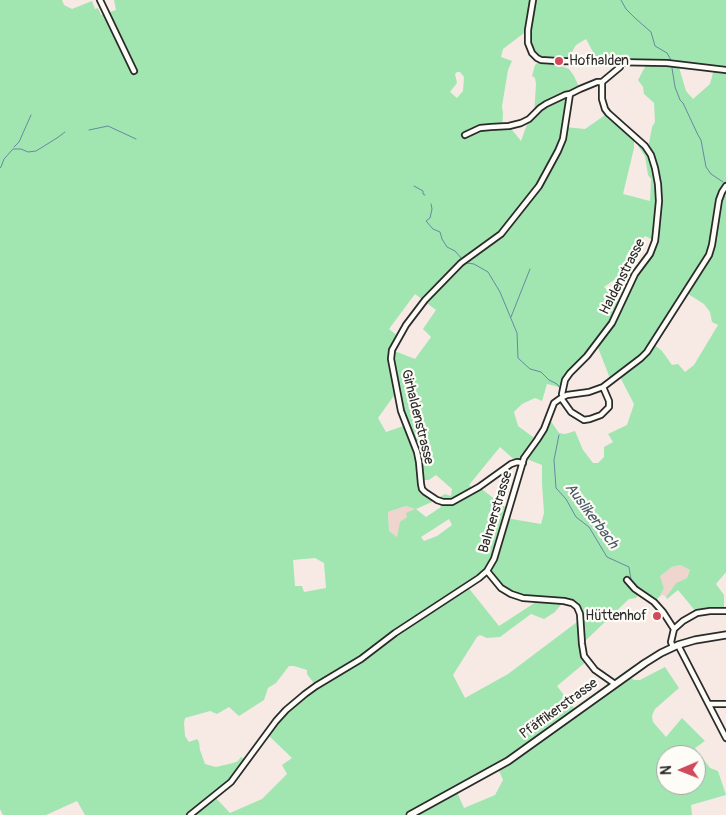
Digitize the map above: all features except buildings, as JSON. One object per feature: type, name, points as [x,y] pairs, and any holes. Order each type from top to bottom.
[{"type":"main road","name":"Pfäffikerstrasse","points":[[410,815],[508,761],[652,658],[675,646],[726,635]]},
{"type":"street","points":[[100,0],[134,71]]},
{"type":"street","points":[[533,0],[528,42],[532,53],[537,58],[547,61],[678,64],[726,70]]},
{"type":"street","points":[[465,134],[480,128],[509,126],[521,123],[529,119],[546,104],[597,82],[602,82],[620,67],[622,62]]},
{"type":"street","name":"Haldenstrasse","points":[[562,397],[566,380],[570,373],[587,356],[612,323],[635,274],[650,254],[655,241],[659,201],[658,184],[651,154],[645,146],[605,109],[602,99],[602,82]]},
{"type":"street","name":"Girhaldenstrasse","points":[[523,463],[511,464],[479,487],[452,502],[437,500],[425,492],[421,484],[419,462],[401,411],[391,355],[406,325],[425,300],[456,268],[501,234],[539,186],[563,139],[570,94]]},
{"type":"street","points":[[603,387],[610,401],[609,407],[600,415],[590,419],[584,420],[571,412],[562,397],[589,392],[603,387],[647,352],[709,255],[719,200],[726,186]]},
{"type":"street","name":"Balmerstrasse","points":[[190,815],[231,782],[276,721],[305,694],[361,659],[395,633],[487,571],[494,559],[526,455],[544,429],[554,403],[562,397]]},
{"type":"street","points":[[487,571],[501,588],[511,594],[524,598],[564,601],[572,603],[577,607],[580,614],[584,656],[601,675],[615,684]]},
{"type":"street","points":[[627,580],[640,593],[654,602],[674,629]]},
{"type":"street","points":[[726,611],[703,612],[688,618],[674,629],[671,642],[687,663],[726,738]]},
{"type":"street","points":[[708,704],[726,704]]},
{"type":"shaded area","points":[[406,506],[416,509],[407,517],[397,537],[389,531],[388,512]]},
{"type":"shaded area","points":[[680,565],[690,570],[687,578],[676,583],[666,597],[660,596],[664,588],[660,576],[672,567]]},
{"type":"green space","points":[[0,0],[62,0],[64,5],[72,9],[92,1],[95,9],[98,8],[101,15],[116,10],[114,0],[726,0],[726,572],[716,584],[724,595],[724,611],[697,613],[678,590],[667,599],[666,597],[676,583],[687,578],[690,570],[680,565],[672,567],[660,576],[664,588],[660,596],[654,602],[640,593],[636,598],[629,599],[582,644],[587,661],[557,686],[574,708],[634,665],[637,668],[628,676],[634,680],[640,680],[665,667],[679,688],[655,709],[652,717],[653,722],[666,737],[682,718],[705,741],[699,745],[656,745],[656,795],[706,795],[706,763],[710,768],[718,771],[726,795],[691,805],[692,815],[85,815],[77,801],[46,815],[3,815],[0,809]],"holes":[[[528,30],[532,53],[541,60],[535,65],[532,76],[535,78],[536,84],[534,115],[529,119],[521,141],[509,126],[502,127],[502,106],[508,70],[512,61],[501,57],[503,49]],[[586,39],[593,52],[579,62],[647,63],[638,80],[643,87],[644,94],[654,103],[655,122],[652,127],[648,149],[640,142],[638,146],[645,156],[648,175],[651,179],[650,201],[623,194],[634,148],[634,139],[608,113],[585,129],[565,127],[570,94],[580,89],[569,69],[557,62],[566,62],[576,45]],[[678,64],[714,69],[710,84],[693,99],[686,91]],[[460,72],[464,77],[463,91],[457,98],[450,92],[457,83],[455,74]],[[645,236],[655,241],[650,254],[635,274],[621,304],[604,287],[627,269],[628,261],[626,256],[634,244],[638,243]],[[685,292],[704,304],[710,312],[712,322],[718,325],[694,365],[685,372],[678,364],[672,365],[662,351],[652,343]],[[415,294],[436,310],[423,329],[431,337],[415,359],[392,350],[399,337],[389,329]],[[597,345],[611,381],[619,375],[634,404],[627,425],[608,434],[613,442],[604,447],[604,457],[598,463],[593,463],[583,450],[575,431],[565,434],[559,433],[548,417],[537,440],[518,426],[514,412],[522,404],[535,398],[542,401],[547,384],[563,388],[570,373]],[[398,390],[406,425],[386,432],[378,418]],[[500,447],[517,462],[523,463],[524,458],[542,465],[544,513],[541,524],[506,518],[509,508],[479,487],[474,490],[469,485]],[[436,475],[452,489],[451,496],[445,494],[438,498],[437,501],[441,507],[426,517],[416,509],[432,502],[432,497],[422,489],[421,480],[429,480]],[[406,506],[415,509],[406,513],[407,517],[400,522],[397,537],[389,531],[388,512]],[[449,519],[452,525],[437,536],[424,541],[421,537]],[[315,558],[324,563],[326,588],[304,592],[302,586],[295,586],[293,560]],[[487,571],[501,588],[523,598],[539,600],[499,626],[467,586]],[[564,601],[577,607],[581,619],[508,674],[465,698],[453,675],[477,637],[480,635],[487,638],[500,637],[531,614],[544,619],[555,612]],[[289,666],[307,670],[307,674],[316,686],[276,721],[267,734],[292,758],[282,765],[287,774],[262,799],[230,813],[214,796],[237,774],[245,759],[241,757],[238,761],[216,767],[205,764],[197,739],[189,742],[185,736],[185,718],[210,711],[217,714],[229,707],[239,716],[264,700],[268,688],[276,683]],[[498,768],[503,780],[495,795],[464,808],[456,790]]]},
{"type":"waterway","points":[[621,0],[626,9],[651,32],[655,46],[667,53],[671,60]]},
{"type":"waterway","points":[[672,68],[675,87],[680,100],[701,140],[706,167],[711,174],[723,182]]},
{"type":"waterway","points":[[14,147],[19,142],[31,115]]},
{"type":"waterway","points":[[89,130],[108,126],[136,139]]},
{"type":"waterway","points":[[0,168],[4,159],[13,149],[21,149],[28,152],[36,151],[65,132]]},
{"type":"waterway","points":[[414,186],[423,191],[425,195]]},
{"type":"waterway","points":[[431,204],[430,218],[426,221],[433,229],[440,232],[447,247],[455,251],[462,259]]},
{"type":"waterway","name":"Auslikerbach","points":[[467,263],[474,264],[488,272],[500,292],[517,333],[518,358],[530,369],[541,372],[549,380],[557,384],[560,392]]},
{"type":"waterway","points":[[511,317],[530,269]]},
{"type":"waterway","name":"Auslikerbach","points":[[559,435],[554,460],[556,488],[566,499],[576,517],[589,527],[607,557],[629,567],[631,580],[642,592]]},
{"type":"place","name":"Hofhalden","points":[[559,61]]},
{"type":"place","name":"Hüttenhof","points":[[657,616]]}]
